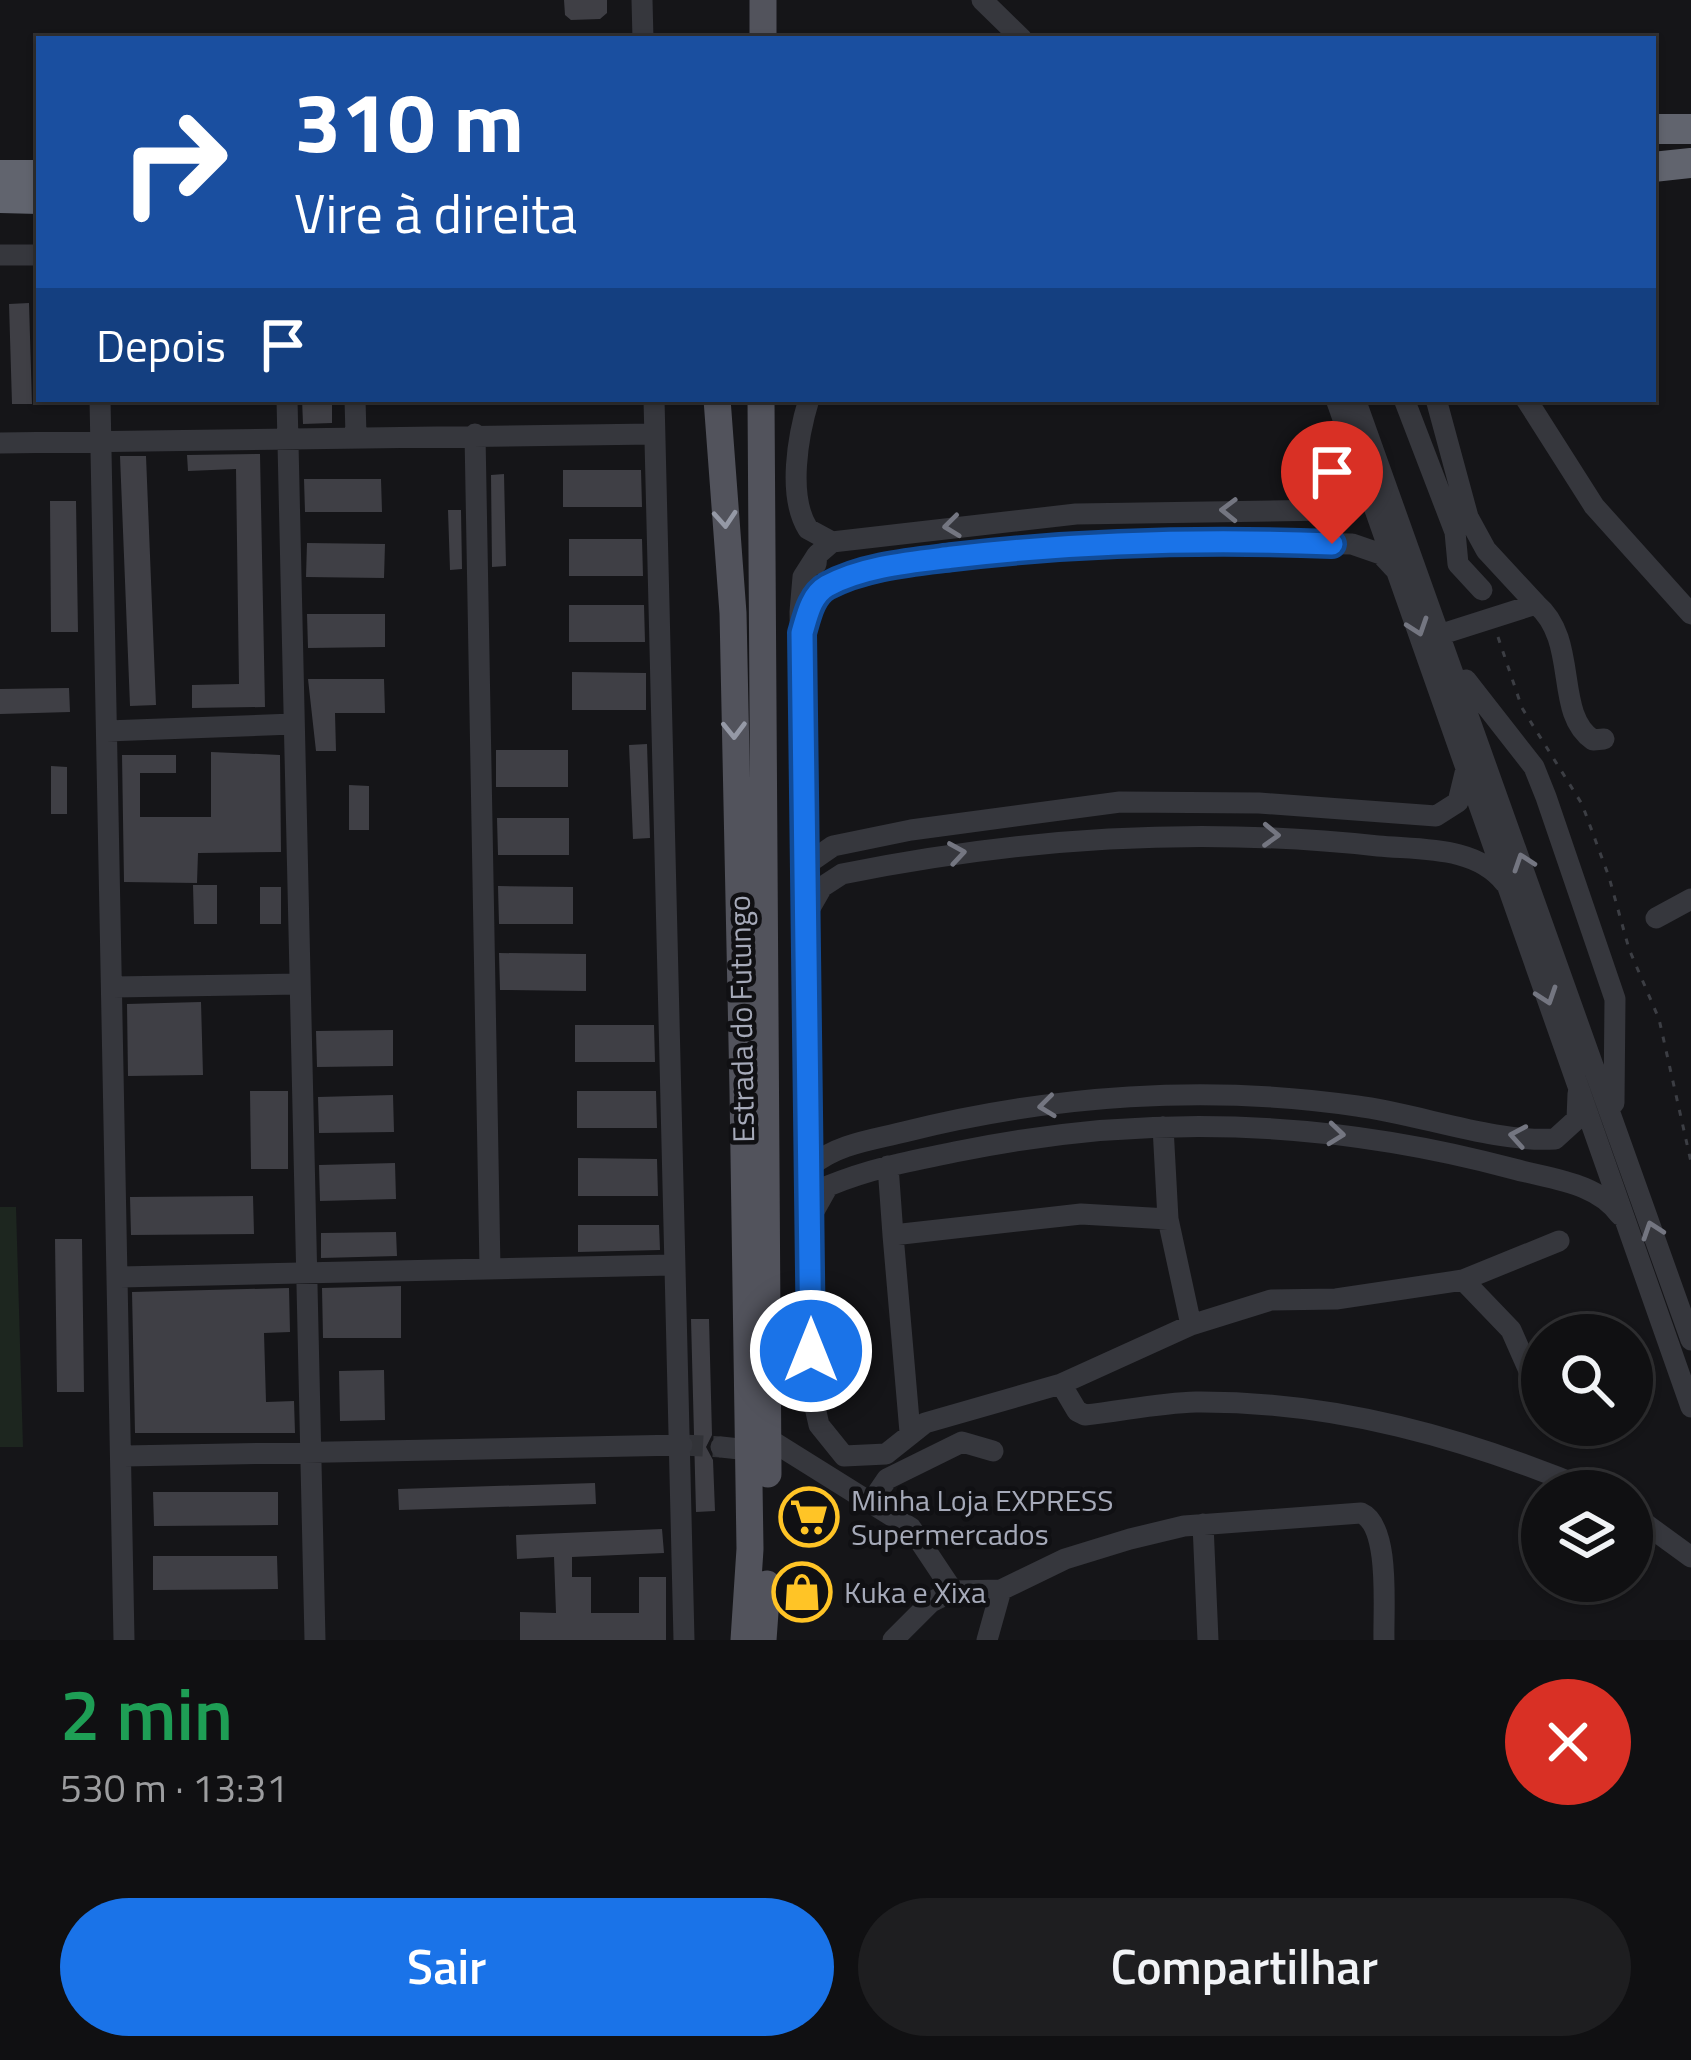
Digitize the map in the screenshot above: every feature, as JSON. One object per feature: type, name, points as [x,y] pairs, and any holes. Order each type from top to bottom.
[{"type":"highway","points":[[1656,129],[1691,129]]},
{"type":"highway","points":[[1656,167],[1691,164]]},
{"type":"highway","points":[[0,175],[36,175]]},
{"type":"highway","points":[[0,198],[36,199]]},
{"type":"main road","points":[[763,0],[764,36]]},
{"type":"main road","name":"Estrada do Futungo","points":[[716,408],[733,613],[746,1445],[764,1640]]},
{"type":"main road","name":"Estrada do Futungo","points":[[744,1640],[764,408]]},
{"type":"street","points":[[642,0],[643,36]]},
{"type":"street","points":[[982,0],[1019,36]]},
{"type":"street","points":[[0,255],[36,255]]},
{"type":"street","points":[[100,402],[124,1640]]},
{"type":"street","points":[[287,402],[315,1640]]},
{"type":"street","points":[[355,402],[356,436]]},
{"type":"street","points":[[654,402],[684,1640]]},
{"type":"street","points":[[808,402],[800,444],[799,506],[808,529],[824,549]]},
{"type":"street","points":[[1337,402],[1691,1407]]},
{"type":"street","points":[[1356,402],[1451,657],[1691,1340]]},
{"type":"street","points":[[1405,402],[1466,532],[1553,619],[1576,725],[1594,740],[1604,739]]},
{"type":"street","points":[[1437,402],[1466,532],[1459,564],[1482,590]]},
{"type":"street","points":[[1528,402],[1594,506],[1691,614]]},
{"type":"street","points":[[475,434],[490,1269]]},
{"type":"street","points":[[0,443],[654,434]]},
{"type":"street","points":[[824,549],[1047,516],[1329,510],[1350,497],[1359,465]]},
{"type":"street","points":[[1105,512],[1091,525],[1093,536],[1106,543]]},
{"type":"street","points":[[1047,516],[1062,527],[1059,542],[1050,547]]},
{"type":"street","points":[[802,633],[815,596],[838,582],[915,562],[1050,547],[1352,544],[1382,554],[1401,578]]},
{"type":"street","points":[[824,549],[819,573],[838,582]]},
{"type":"street","points":[[824,549],[801,588],[812,1107],[812,1394],[819,1425],[844,1456],[839,1483]]},
{"type":"street","points":[[1442,634],[1536,604]]},
{"type":"street","points":[[1451,657],[1534,767],[1546,796],[1616,999],[1614,1102],[1624,1150]]},
{"type":"street","points":[[107,731],[293,724]]},
{"type":"street","points":[[807,864],[844,843],[980,818],[1096,805],[1259,803],[1436,816],[1458,802],[1465,790],[1466,763]]},
{"type":"street","points":[[1154,834],[1145,830],[1140,815],[1155,802]]},
{"type":"street","points":[[1096,805],[1107,808],[1112,823],[1098,837]]},
{"type":"street","points":[[806,814],[831,839],[844,843]]},
{"type":"street","points":[[808,915],[822,887],[842,874],[967,852],[1154,834],[1292,836],[1454,854],[1490,864],[1514,899]]},
{"type":"street","points":[[807,864],[842,874]]},
{"type":"street","points":[[1656,918],[1691,899]]},
{"type":"street","points":[[113,987],[299,984]]},
{"type":"street","points":[[811,1166],[826,1153],[850,1146],[1023,1108],[1164,1095],[1354,1105],[1539,1140],[1555,1139],[1577,1119],[1573,1070]]},
{"type":"street","points":[[1163,1127],[1178,1114],[1176,1103],[1164,1095]]},
{"type":"street","points":[[1220,1126],[1206,1112],[1212,1098],[1222,1095]]},
{"type":"street","points":[[812,1107],[827,1133],[850,1146]]},
{"type":"street","points":[[811,1217],[828,1186],[888,1166],[1013,1140],[1220,1126],[1361,1137],[1477,1159],[1588,1189],[1613,1205],[1630,1232]]},
{"type":"street","points":[[1163,1127],[1168,1219],[1190,1325]]},
{"type":"street","points":[[811,1166],[851,1176]]},
{"type":"street","points":[[888,1166],[910,1432]]},
{"type":"street","points":[[893,1235],[1081,1214],[1168,1219]]},
{"type":"street","points":[[844,1456],[886,1454],[910,1432],[1061,1384],[1190,1325],[1271,1300],[1336,1299],[1463,1280],[1558,1241]]},
{"type":"street","points":[[120,1276],[672,1265]]},
{"type":"street","points":[[1463,1280],[1511,1330],[1521,1353]]},
{"type":"street","points":[[1061,1384],[1077,1411],[1085,1415],[1142,1405],[1288,1406],[1383,1420],[1542,1470]]},
{"type":"street","points":[[872,1501],[886,1478],[962,1442],[993,1451]]},
{"type":"street","points":[[124,1456],[310,1456],[679,1445]]},
{"type":"street","points":[[746,1445],[839,1483],[911,1528],[953,1592]]},
{"type":"street","points":[[839,1483],[862,1469],[886,1478]]},
{"type":"street","points":[[893,1640],[931,1602],[953,1592],[1001,1590],[1091,1550],[1203,1524],[1361,1514],[1371,1518],[1381,1545],[1384,1640]]},
{"type":"street","points":[[1203,1524],[1208,1640]]},
{"type":"street","points":[[1653,1529],[1691,1557]]},
{"type":"street","points":[[1001,1590],[989,1634],[1015,1640]]},
{"type":"path","points":[[1487,622],[1515,675],[1522,708],[1582,804],[1629,949],[1659,1019],[1691,1162]]},
{"type":"shaded area","points":[[0,1207],[16,1207],[23,1447],[0,1447]]},
{"type":"building","points":[[564,0],[607,0],[607,13],[600,19],[571,20],[565,15]]},
{"type":"building","points":[[29,303],[32,404],[12,404],[9,304]]},
{"type":"building","points":[[302,402],[332,402],[332,423],[303,424]]},
{"type":"building","points":[[260,454],[265,707],[192,708],[192,685],[239,684],[236,469],[188,471],[187,455]]},
{"type":"building","points":[[120,456],[146,456],[156,705],[130,706]]},
{"type":"building","points":[[563,470],[641,470],[642,507],[563,507]]},
{"type":"building","points":[[504,474],[506,566],[492,567],[491,475]]},
{"type":"building","points":[[304,479],[381,479],[382,512],[305,512]]},
{"type":"building","points":[[50,501],[76,501],[78,632],[51,632]]},
{"type":"building","points":[[448,510],[461,510],[462,569],[450,570]]},
{"type":"building","points":[[569,539],[642,539],[643,576],[569,576]]},
{"type":"building","points":[[307,543],[385,544],[384,578],[306,577]]},
{"type":"building","points":[[569,605],[644,605],[645,642],[569,642]]},
{"type":"building","points":[[307,614],[385,614],[385,647],[308,648]]},
{"type":"building","points":[[572,672],[646,673],[646,710],[572,710]]},
{"type":"building","points":[[308,679],[384,679],[385,713],[335,713],[336,751],[316,751]]},
{"type":"building","points":[[69,688],[70,712],[0,714],[0,689]]},
{"type":"building","points":[[647,744],[650,838],[633,839],[629,745]]},
{"type":"building","points":[[496,750],[568,750],[568,787],[496,787]]},
{"type":"building","points":[[211,752],[280,755],[281,852],[198,853],[197,883],[124,882],[122,755],[176,755],[176,773],[140,773],[140,817],[211,817]]},
{"type":"building","points":[[51,766],[67,767],[67,814],[51,814]]},
{"type":"building","points":[[349,785],[369,786],[369,830],[349,830]]},
{"type":"building","points":[[497,818],[569,818],[569,855],[498,855]]},
{"type":"building","points":[[193,885],[217,885],[217,924],[194,924]]},
{"type":"building","points":[[498,886],[573,887],[573,924],[499,924]]},
{"type":"building","points":[[260,887],[281,887],[281,924],[260,924]]},
{"type":"building","points":[[499,953],[586,954],[586,991],[500,990]]},
{"type":"building","points":[[201,1002],[203,1075],[128,1076],[127,1004]]},
{"type":"building","points":[[575,1025],[654,1025],[655,1062],[575,1062]]},
{"type":"building","points":[[393,1030],[393,1066],[317,1067],[316,1031]]},
{"type":"building","points":[[250,1091],[288,1091],[288,1169],[251,1169]]},
{"type":"building","points":[[577,1091],[656,1091],[657,1128],[577,1128]]},
{"type":"building","points":[[393,1095],[394,1132],[319,1133],[318,1097]]},
{"type":"building","points":[[578,1158],[657,1159],[658,1196],[578,1196]]},
{"type":"building","points":[[395,1163],[396,1199],[320,1201],[319,1165]]},
{"type":"building","points":[[253,1196],[254,1234],[131,1235],[130,1197]]},
{"type":"building","points":[[578,1225],[659,1225],[660,1250],[578,1252]]},
{"type":"building","points":[[396,1232],[397,1256],[321,1258],[321,1233]]},
{"type":"building","points":[[55,1239],[82,1239],[84,1392],[57,1392]]},
{"type":"building","points":[[401,1286],[401,1338],[323,1338],[322,1288]]},
{"type":"building","points":[[289,1288],[290,1332],[264,1333],[266,1402],[294,1401],[295,1433],[135,1433],[132,1292]]},
{"type":"building","points":[[691,1319],[709,1319],[712,1435],[706,1447],[713,1460],[715,1511],[696,1512]]},
{"type":"building","points":[[384,1370],[385,1420],[340,1421],[339,1371]]},
{"type":"building","points":[[595,1483],[596,1504],[399,1510],[398,1489]]},
{"type":"building","points":[[153,1492],[278,1492],[278,1525],[154,1526]]},
{"type":"building","points":[[662,1529],[664,1553],[572,1557],[572,1577],[591,1577],[591,1613],[639,1613],[639,1577],[666,1577],[666,1640],[520,1640],[520,1612],[556,1613],[554,1557],[517,1559],[516,1535]]},
{"type":"building","points":[[153,1556],[277,1556],[278,1589],[153,1590]]},
{"type":"tunnel","points":[[682,1445],[721,1447]]},
{"type":"place","name":"Minha Loja EXPRESS Supermercados","points":[[809,1517]]},
{"type":"place","name":"Kuka e Xixa","points":[[802,1592]]},
{"type":"route","points":[[811,1351],[812,1107],[802,633],[815,596],[824,587],[862,574],[915,562],[1079,544],[1205,539],[1332,544]]}]
